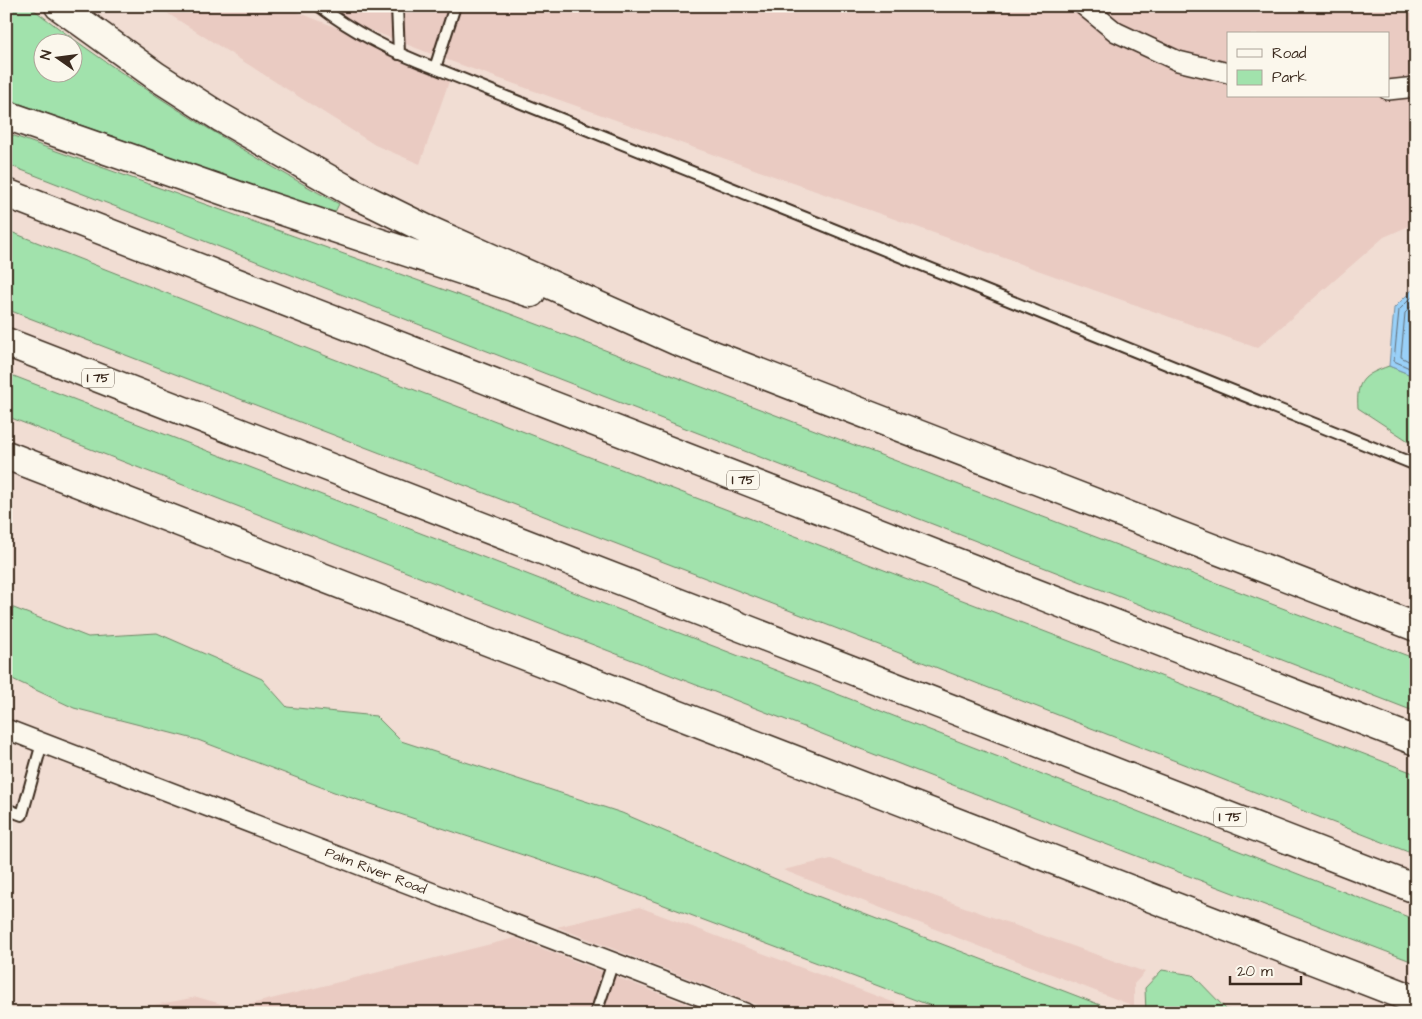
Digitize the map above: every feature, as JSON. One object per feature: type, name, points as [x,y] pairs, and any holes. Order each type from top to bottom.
[{"type":"highway","points":[[60,6],[156,76],[220,117],[353,193],[426,229],[677,341]]},
{"type":"highway","points":[[6,115],[265,205],[677,341],[1416,627]]},
{"type":"highway","name":"I 75","points":[[6,193],[1416,741]]},
{"type":"highway","name":"I 75","points":[[6,342],[1416,889]]},
{"type":"highway","points":[[6,455],[1416,1000]]},
{"type":"street","points":[[1084,6],[1116,32],[1170,57],[1227,73]]},
{"type":"street","points":[[1390,90],[1416,87]]},
{"type":"street","name":"Palm River Road","points":[[6,729],[745,1013]]},
{"type":"lane","points":[[319,6],[350,29],[399,54],[1416,464]]},
{"type":"lane","points":[[397,6],[399,54]]},
{"type":"lane","points":[[435,68],[455,6]]},
{"type":"lane","points":[[6,810],[22,815],[42,743]]},
{"type":"lane","points":[[596,1013],[613,962]]},
{"type":"shaded area","points":[[156,6],[282,6],[452,73],[420,164],[375,145]]},
{"type":"shaded area","points":[[309,6],[1416,6],[1416,223],[1384,237],[1257,348],[439,57]]},
{"type":"shaded area","points":[[831,859],[1145,972],[1134,984],[1134,1006],[783,870]]},
{"type":"shaded area","points":[[639,907],[922,1013],[778,1013],[557,927]]},
{"type":"shaded area","points":[[515,938],[710,1013],[128,1013],[133,1009],[197,997],[235,1008]]},
{"type":"green space","points":[[6,6],[29,6],[63,32],[32,32],[32,82],[82,82],[82,45],[180,111],[259,159],[339,204],[334,214],[6,99]]},
{"type":"green space","points":[[6,133],[492,307],[1416,659],[1416,712],[6,164]]},
{"type":"green space","points":[[6,230],[321,354],[1416,774],[1416,855],[843,631],[6,309]]},
{"type":"green space","points":[[1389,366],[1416,377],[1416,446],[1358,408],[1358,391],[1363,380],[1367,376]]},
{"type":"green space","points":[[6,373],[1416,920],[1416,963],[1053,824],[6,416]]},
{"type":"green space","points":[[6,605],[88,637],[157,633],[262,679],[287,707],[376,716],[401,741],[622,813],[799,889],[1121,1013],[950,1013],[595,879],[334,792],[198,740],[74,708],[6,676]]},
{"type":"green space","points":[[1162,970],[1193,975],[1227,1010],[1246,1013],[1146,1013],[1145,988]]},
{"type":"water","points":[[1416,286],[1416,377],[1389,366],[1394,308]]}]
